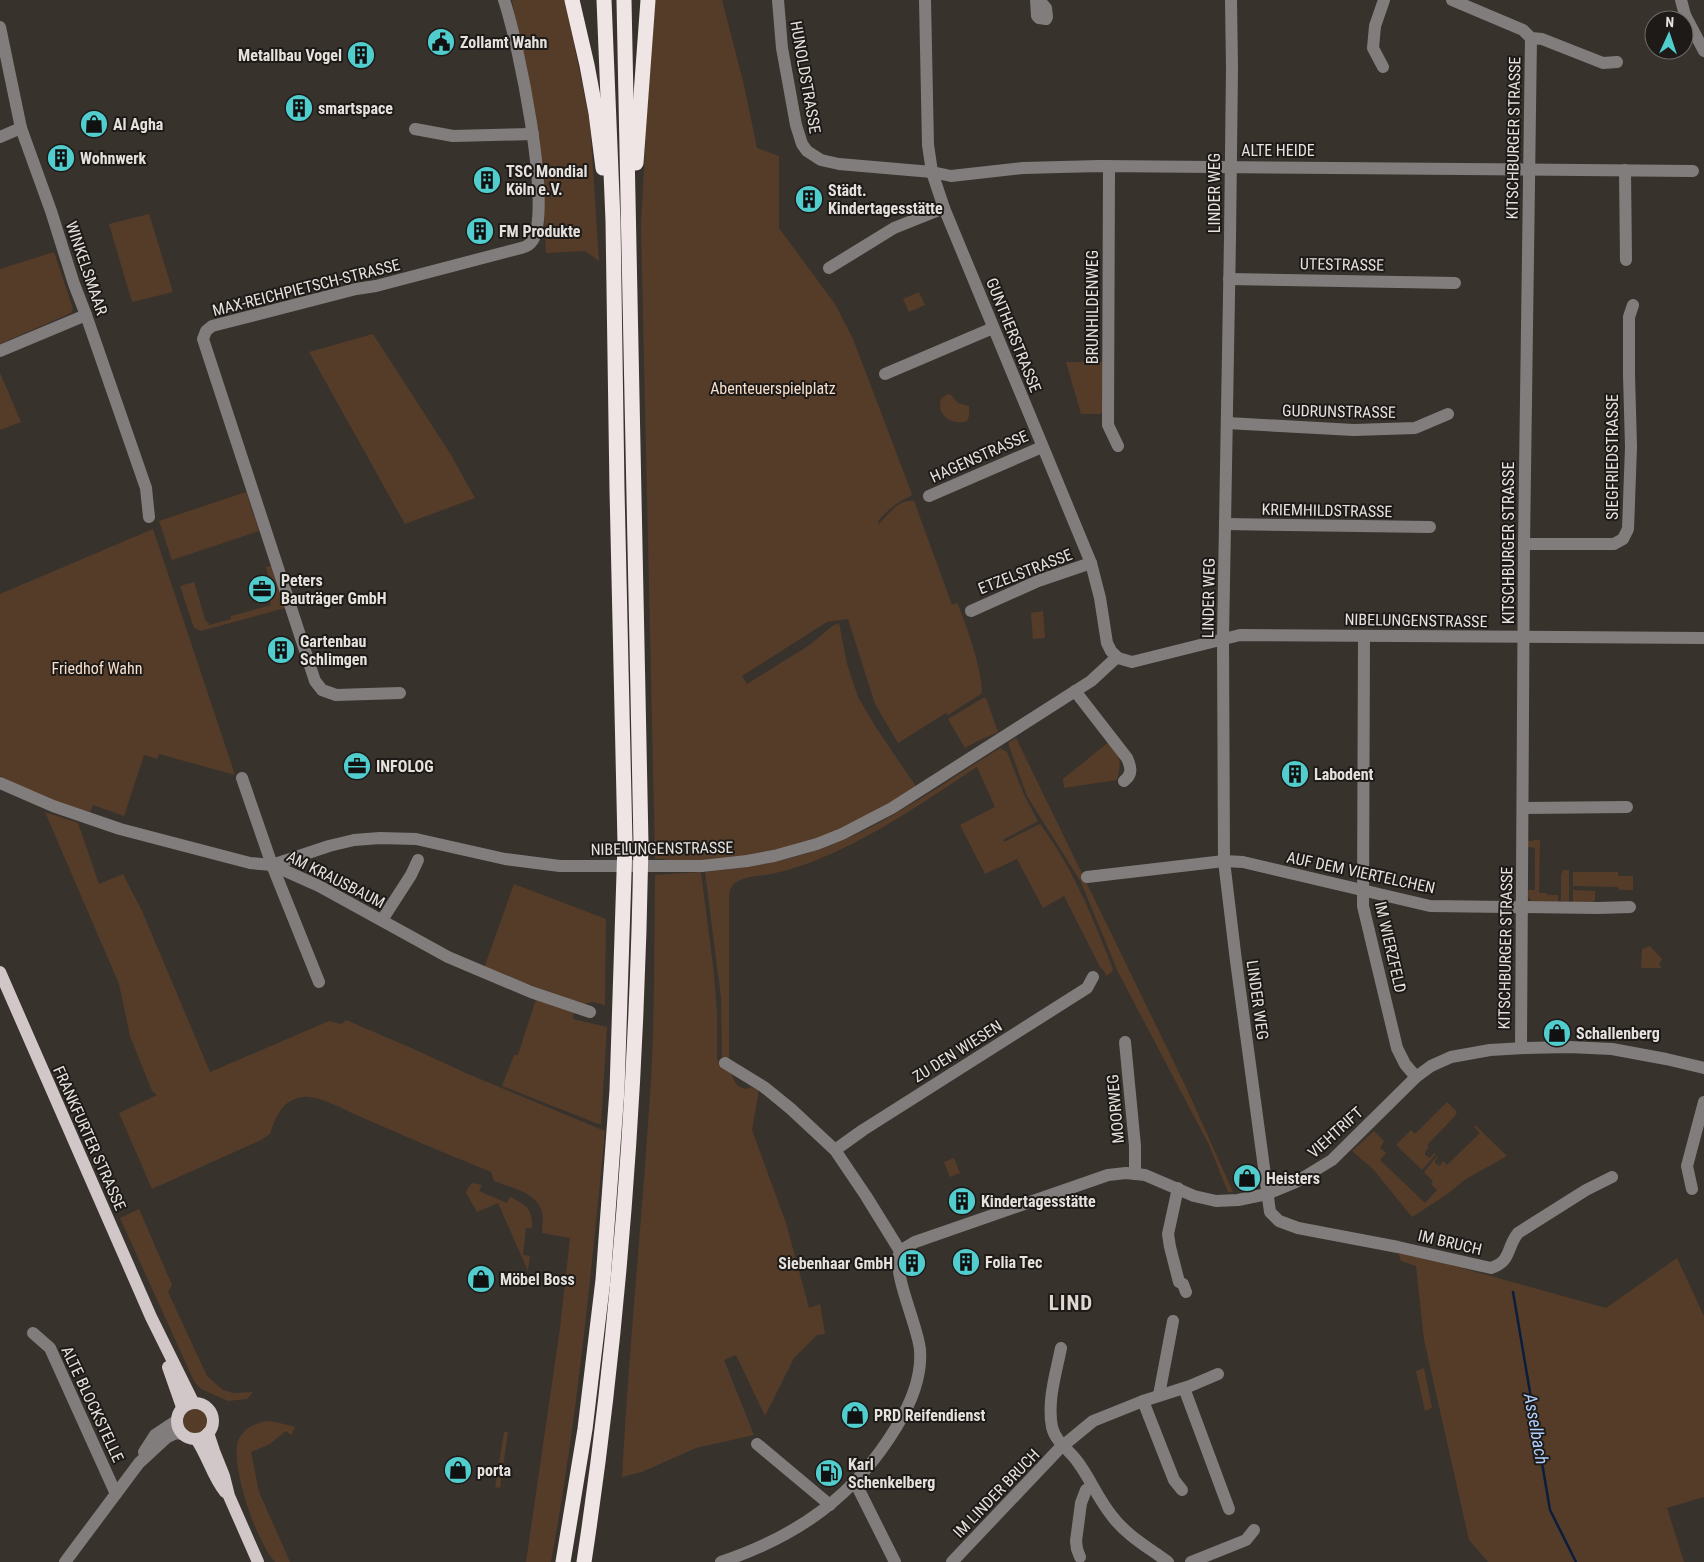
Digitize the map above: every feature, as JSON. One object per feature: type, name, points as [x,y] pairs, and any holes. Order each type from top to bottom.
[{"type":"highway","points":[[572,0],[596,113],[599,147],[613,221]]},
{"type":"highway","points":[[563,1562],[585,1429],[602,1290],[617,1090],[625,843],[613,221],[604,0]]},
{"type":"highway","points":[[584,1562],[596,1484],[618,1283],[632,1091],[640,898],[641,844],[632,488],[630,250],[624,0]]},
{"type":"highway","points":[[630,250],[648,0]]},
{"type":"main road","name":"FRANKFURTER STRASSE","points":[[0,972],[188,1405]]},
{"type":"main road","points":[[198,1402],[206,1406],[212,1414],[213,1425],[203,1437],[191,1439],[182,1434],[178,1428],[176,1421],[179,1411],[188,1405],[198,1402]]},
{"type":"main road","points":[[208,1433],[224,1476],[228,1496]]},
{"type":"main road","points":[[196,1439],[202,1447],[218,1483],[228,1496],[258,1562]]},
{"type":"street","name":"MAX-REICHPIETSCH-STRASSE","points":[[400,693],[336,694],[322,690],[315,681],[203,339],[206,331],[212,326],[356,289],[376,286],[527,246],[532,242],[539,210],[532,134],[511,22],[504,0]]},
{"type":"street","name":"HUNOLDSTRASSE","points":[[778,0],[782,48],[792,104],[802,144],[807,151],[821,160],[839,164],[932,172]]},
{"type":"street","name":"GUNTHERSTRASSE","points":[[925,0],[927,129],[932,172],[944,208],[1091,563],[1100,598],[1107,642],[1111,651],[1117,657]]},
{"type":"street","name":"LINDER WEG","points":[[1231,0],[1230,278],[1223,639],[1224,861],[1267,1194]]},
{"type":"street","points":[[1383,67],[1373,48],[1375,26],[1384,0]]},
{"type":"street","points":[[1452,0],[1523,30],[1531,38],[1542,39],[1603,63],[1618,62]]},
{"type":"street","points":[[1681,0],[1685,15],[1704,51]]},
{"type":"street","name":"WINKELSMAAR","points":[[0,27],[21,128],[146,488],[149,517]]},
{"type":"street","name":"KITSCHBURGER STRASSE","points":[[1521,1048],[1524,544],[1531,38]]},
{"type":"street","points":[[0,137],[21,128]]},
{"type":"street","points":[[415,129],[453,136],[532,134]]},
{"type":"street","name":"ALTE HEIDE","points":[[932,172],[951,176],[1030,167],[1109,166],[1693,171]]},
{"type":"street","name":"BRUNHILDENWEG","points":[[1109,166],[1108,425],[1118,446]]},
{"type":"street","points":[[1625,170],[1626,260]]},
{"type":"street","points":[[829,268],[894,228],[944,208]]},
{"type":"street","name":"UTESTRASSE","points":[[1230,278],[1455,282]]},
{"type":"street","name":"SIEGFRIEDSTRASSE","points":[[1524,544],[1614,544],[1623,539],[1626,534],[1628,529],[1631,447],[1629,317],[1633,305]]},
{"type":"street","points":[[0,351],[86,315]]},
{"type":"street","points":[[886,374],[993,328]]},
{"type":"street","name":"GUDRUNSTRASSE","points":[[1227,423],[1354,430],[1415,428],[1448,414]]},
{"type":"street","name":"HAGENSTRASSE","points":[[929,496],[1042,447]]},
{"type":"street","name":"KRIEMHILDSTRASSE","points":[[1225,524],[1430,527]]},
{"type":"street","name":"ETZELSTRASSE","points":[[970,611],[1038,581],[1091,563]]},
{"type":"street","name":"NIBELUNGENSTRASSE","points":[[272,865],[328,846],[354,840],[391,838],[429,841],[489,856],[529,863],[601,867],[702,866],[747,862],[774,856],[817,844],[842,834],[892,808],[1075,691],[1091,680],[1117,657],[1132,662],[1240,635],[1704,638]]},
{"type":"street","name":"IM WIERZFELD","points":[[1364,636],[1362,891],[1366,920],[1398,1048],[1405,1064],[1416,1077]]},
{"type":"street","points":[[1075,691],[1127,758],[1131,770],[1130,775],[1124,781]]},
{"type":"street","points":[[242,778],[272,865],[319,982]]},
{"type":"street","name":"AM KRAUSBAUM","points":[[0,783],[53,806],[120,829],[250,863],[272,865],[319,886],[415,940],[460,962],[531,992],[590,1012]]},
{"type":"street","points":[[1523,808],[1627,807]]},
{"type":"street","points":[[382,920],[411,875],[418,860]]},
{"type":"street","name":"AUF DEM VIERTELCHEN","points":[[1087,877],[1224,861],[1243,862],[1430,906],[1522,908],[1630,907]]},
{"type":"street","name":"ZU DEN WIESEN","points":[[835,1150],[888,1114],[1087,988],[1093,977]]},
{"type":"street","name":"MOORWEG","points":[[1125,1042],[1135,1146],[1135,1174]]},
{"type":"street","name":"VIEHTRIFT","points":[[900,1251],[915,1242],[1097,1178],[1118,1174],[1153,1177],[1194,1196],[1216,1200],[1238,1200],[1267,1194],[1296,1182],[1332,1160],[1416,1077],[1431,1066],[1451,1057],[1490,1050],[1569,1047],[1612,1049],[1703,1068]]},
{"type":"street","points":[[721,1562],[786,1534],[830,1506],[854,1484],[886,1445],[904,1414],[918,1379],[920,1350],[898,1270],[897,1257],[900,1251],[835,1150],[764,1087],[725,1064]]},
{"type":"street","points":[[1692,1189],[1687,1166],[1704,1102]]},
{"type":"street","name":"IM BRUCH","points":[[1267,1194],[1273,1217],[1285,1224],[1318,1233],[1398,1247],[1490,1268],[1505,1261],[1513,1239],[1518,1233],[1586,1190],[1612,1177]]},
{"type":"street","points":[[1178,1188],[1168,1234],[1179,1282],[1183,1284],[1186,1292]]},
{"type":"street","points":[[1159,1395],[1173,1321]]},
{"type":"street","name":"ALTE BLOCKSTELLE","points":[[33,1333],[50,1348],[116,1494]]},
{"type":"street","name":"IM LINDER BRUCH","points":[[1062,1348],[1052,1396],[1051,1420],[1055,1436],[1063,1446]]},
{"type":"street","name":"IM LINDER BRUCH","points":[[952,1562],[1063,1446],[1098,1418],[1218,1374]]},
{"type":"street","points":[[1184,1388],[1229,1509]]},
{"type":"street","points":[[1144,1401],[1174,1480],[1182,1490]]},
{"type":"street","name":"ALTE BLOCKSTELLE","points":[[66,1562],[139,1463],[155,1435],[176,1421]]},
{"type":"street","name":"ALTE BLOCKSTELLE","points":[[139,1463],[166,1438],[176,1433],[182,1434]]},
{"type":"street","points":[[758,1444],[830,1506]]},
{"type":"street","points":[[1063,1446],[1079,1464],[1108,1511],[1120,1525],[1168,1562]]},
{"type":"street","points":[[854,1484],[858,1488],[895,1562]]},
{"type":"street","points":[[1080,1556],[1076,1548],[1076,1541],[1081,1504],[1086,1490],[1092,1486]]},
{"type":"street","points":[[1191,1562],[1246,1540],[1254,1530]]},
{"type":"green space","points":[[512,0],[565,0],[590,123],[599,261],[585,251],[546,253],[541,160]]},
{"type":"green space","name":"Abenteuerspielplatz","points":[[653,0],[722,0],[744,85],[757,148],[779,156],[779,228],[835,304],[853,339],[912,494],[890,509],[878,521],[879,524],[903,502],[914,501],[952,605],[957,603],[964,621],[974,649],[982,687],[981,694],[898,743],[875,704],[848,619],[827,622],[742,676],[747,684],[811,644],[832,626],[839,623],[847,664],[858,697],[875,726],[917,788],[889,806],[817,839],[743,858],[665,862],[665,859],[655,859],[641,225]]},
{"type":"green space","points":[[149,214],[173,292],[132,302],[109,224]]},
{"type":"green space","points":[[54,252],[73,309],[71,313],[0,344],[0,269]]},
{"type":"green space","points":[[919,292],[925,305],[909,312],[903,299]]},
{"type":"green space","points":[[373,334],[451,455],[475,498],[405,524],[309,352]]},
{"type":"green space","points":[[1066,362],[1103,362],[1103,412],[1100,414],[1081,414]]},
{"type":"green space","points":[[0,373],[21,422],[0,430]]},
{"type":"green space","points":[[950,394],[958,403],[969,406],[967,421],[956,422],[946,418],[943,414],[940,405],[941,399]]},
{"type":"green space","points":[[246,492],[259,531],[172,560],[159,521]]},
{"type":"green space","name":"Friedhof Wahn","points":[[153,529],[235,775],[159,754],[157,759],[144,755],[124,816],[93,805],[90,812],[67,805],[33,792],[0,776],[0,594]]},
{"type":"green space","points":[[271,566],[285,608],[201,631],[194,628],[180,586],[194,582],[206,622],[209,625],[231,619],[231,616],[271,605],[269,599],[271,598],[265,584],[270,583],[266,567]]},
{"type":"green space","points":[[1043,611],[1045,638],[1033,639],[1031,613]]},
{"type":"green space","points":[[986,698],[998,732],[965,748],[948,719]]},
{"type":"green space","points":[[1016,738],[1186,1087],[1233,1192],[1228,1192],[1209,1145],[1118,972],[1081,882],[1027,796],[1008,743]]},
{"type":"green space","points":[[1110,741],[1119,760],[1117,780],[1064,788],[1063,779]]},
{"type":"green space","points":[[1000,748],[1007,752],[1025,797],[1038,821],[1003,840],[1004,842],[1040,824],[1063,858],[1081,894],[1098,931],[1113,969],[1112,972],[1106,976],[1100,967],[1064,896],[1043,908],[1017,859],[985,874],[960,825],[995,807],[977,767],[875,832],[832,854],[772,874],[746,878],[733,885],[729,898],[729,1063],[722,1058],[721,998],[705,872],[778,861],[807,854],[845,840],[913,803]]},
{"type":"green space","points":[[45,812],[78,823],[99,884],[123,874],[142,911],[210,1072],[329,1021],[342,1024],[346,1020],[468,1074],[605,1131],[576,1401],[551,1562],[526,1562],[560,1328],[570,1238],[542,1233],[542,1215],[538,1203],[521,1191],[494,1181],[491,1172],[332,1104],[309,1097],[296,1099],[285,1105],[278,1115],[270,1134],[261,1140],[152,1189],[119,1113],[157,1095],[152,1091],[130,1036],[119,984]]},
{"type":"green space","points":[[1540,840],[1539,893],[1558,895],[1558,904],[1534,904],[1528,897],[1528,890],[1535,890],[1535,848],[1527,847],[1528,841]]},
{"type":"green space","points":[[1563,870],[1569,870],[1569,904],[1567,904],[1567,901],[1561,901],[1561,875]]},
{"type":"green space","points":[[701,872],[714,974],[717,1012],[717,1058],[720,1065],[731,1072],[734,1081],[738,1085],[747,1089],[751,1087],[759,1090],[752,1130],[786,1223],[809,1308],[820,1304],[825,1334],[817,1335],[794,1358],[765,1416],[736,1355],[724,1360],[754,1435],[696,1448],[642,1472],[622,1477],[651,1079],[655,875]]},
{"type":"green space","points":[[1573,872],[1618,872],[1618,876],[1633,876],[1633,890],[1620,890],[1617,887],[1573,886]]},
{"type":"green space","points":[[514,884],[606,919],[605,1005],[593,1002],[583,1004],[484,968]]},
{"type":"green space","points":[[1573,890],[1595,891],[1595,900],[1592,904],[1573,904]]},
{"type":"green space","points":[[1650,946],[1662,959],[1659,964],[1662,968],[1641,968],[1642,949]]},
{"type":"green space","points":[[536,999],[574,1011],[573,1019],[607,1027],[601,1125],[502,1086],[514,1055],[518,1055]]},
{"type":"green space","points":[[1447,1102],[1457,1112],[1427,1145],[1429,1147],[1425,1155],[1430,1158],[1434,1153],[1436,1154],[1422,1170],[1396,1145],[1411,1130],[1415,1134]]},
{"type":"green space","points":[[1475,1125],[1507,1156],[1466,1179],[1446,1195],[1412,1217],[1373,1169],[1352,1151],[1374,1131],[1384,1141],[1380,1148],[1386,1153],[1380,1160],[1425,1203],[1437,1190],[1431,1184],[1433,1181],[1424,1172],[1437,1156],[1435,1163],[1440,1166],[1443,1161],[1447,1165],[1480,1133],[1474,1127]]},
{"type":"green space","points":[[954,1158],[960,1173],[950,1177],[944,1162]]},
{"type":"green space","points":[[472,1183],[482,1185],[479,1191],[507,1203],[510,1197],[525,1206],[530,1212],[532,1228],[526,1228],[523,1255],[530,1256],[528,1271],[498,1203],[477,1212],[466,1193]]},
{"type":"green space","points":[[139,1209],[172,1285],[168,1292],[207,1376],[223,1390],[234,1393],[253,1392],[247,1399],[228,1401],[201,1389],[194,1381],[120,1218]]},
{"type":"green space","points":[[1398,1253],[1429,1259],[1606,1308],[1677,1258],[1704,1316],[1704,1497],[1667,1508],[1684,1562],[1488,1562],[1469,1540],[1424,1340],[1416,1266],[1401,1261]]},
{"type":"green space","points":[[1424,1368],[1432,1408],[1425,1411],[1416,1371]]},
{"type":"green space","points":[[195,1406],[206,1410],[210,1421],[206,1432],[195,1436],[184,1432],[180,1421],[184,1410]]},
{"type":"green space","points":[[265,1421],[295,1427],[291,1435],[286,1431],[270,1444],[251,1452],[259,1492],[290,1562],[275,1562],[268,1552],[253,1522],[241,1485],[238,1468],[238,1441],[249,1428]]},
{"type":"green space","points":[[504,1432],[508,1432],[500,1488],[495,1487]]},
{"type":"waterway","name":"Asselbach","points":[[1513,1292],[1550,1510],[1576,1562]]},
{"type":"place","name":"Zollamt Wahn","points":[[441,42]]},
{"type":"place","name":"Metallbau Vogel","points":[[361,55]]},
{"type":"place","name":"smartspace","points":[[299,108]]},
{"type":"place","name":"Al Agha","points":[[94,124]]},
{"type":"place","name":"Wohnwerk","points":[[61,158]]},
{"type":"place","name":"TSC Mondial Köln e.V.","points":[[487,180]]},
{"type":"place","name":"Städt. Kindertagesstätte","points":[[809,199]]},
{"type":"place","name":"FM Produkte","points":[[480,231]]},
{"type":"place","name":"Peters Bauträger GmbH","points":[[262,589]]},
{"type":"place","name":"Gartenbau Schlimgen","points":[[281,650]]},
{"type":"place","name":"INFOLOG","points":[[357,766]]},
{"type":"place","name":"Labodent","points":[[1295,774]]},
{"type":"place","name":"Schallenberg","points":[[1557,1033]]},
{"type":"place","name":"Heisters","points":[[1247,1178]]},
{"type":"place","name":"Kindertagesstätte","points":[[962,1201]]},
{"type":"place","name":"Folia Tec","points":[[966,1262]]},
{"type":"place","name":"Siebenhaar GmbH","points":[[912,1263]]},
{"type":"place","name":"Möbel Boss","points":[[481,1279]]},
{"type":"place","name":"PRD Reifendienst","points":[[855,1415]]},
{"type":"place","name":"porta","points":[[458,1470]]},
{"type":"place","name":"Karl Schenkelberg","points":[[829,1473]]},
{"type":"district","name":"LIND","points":[[1071,1303]]}]
